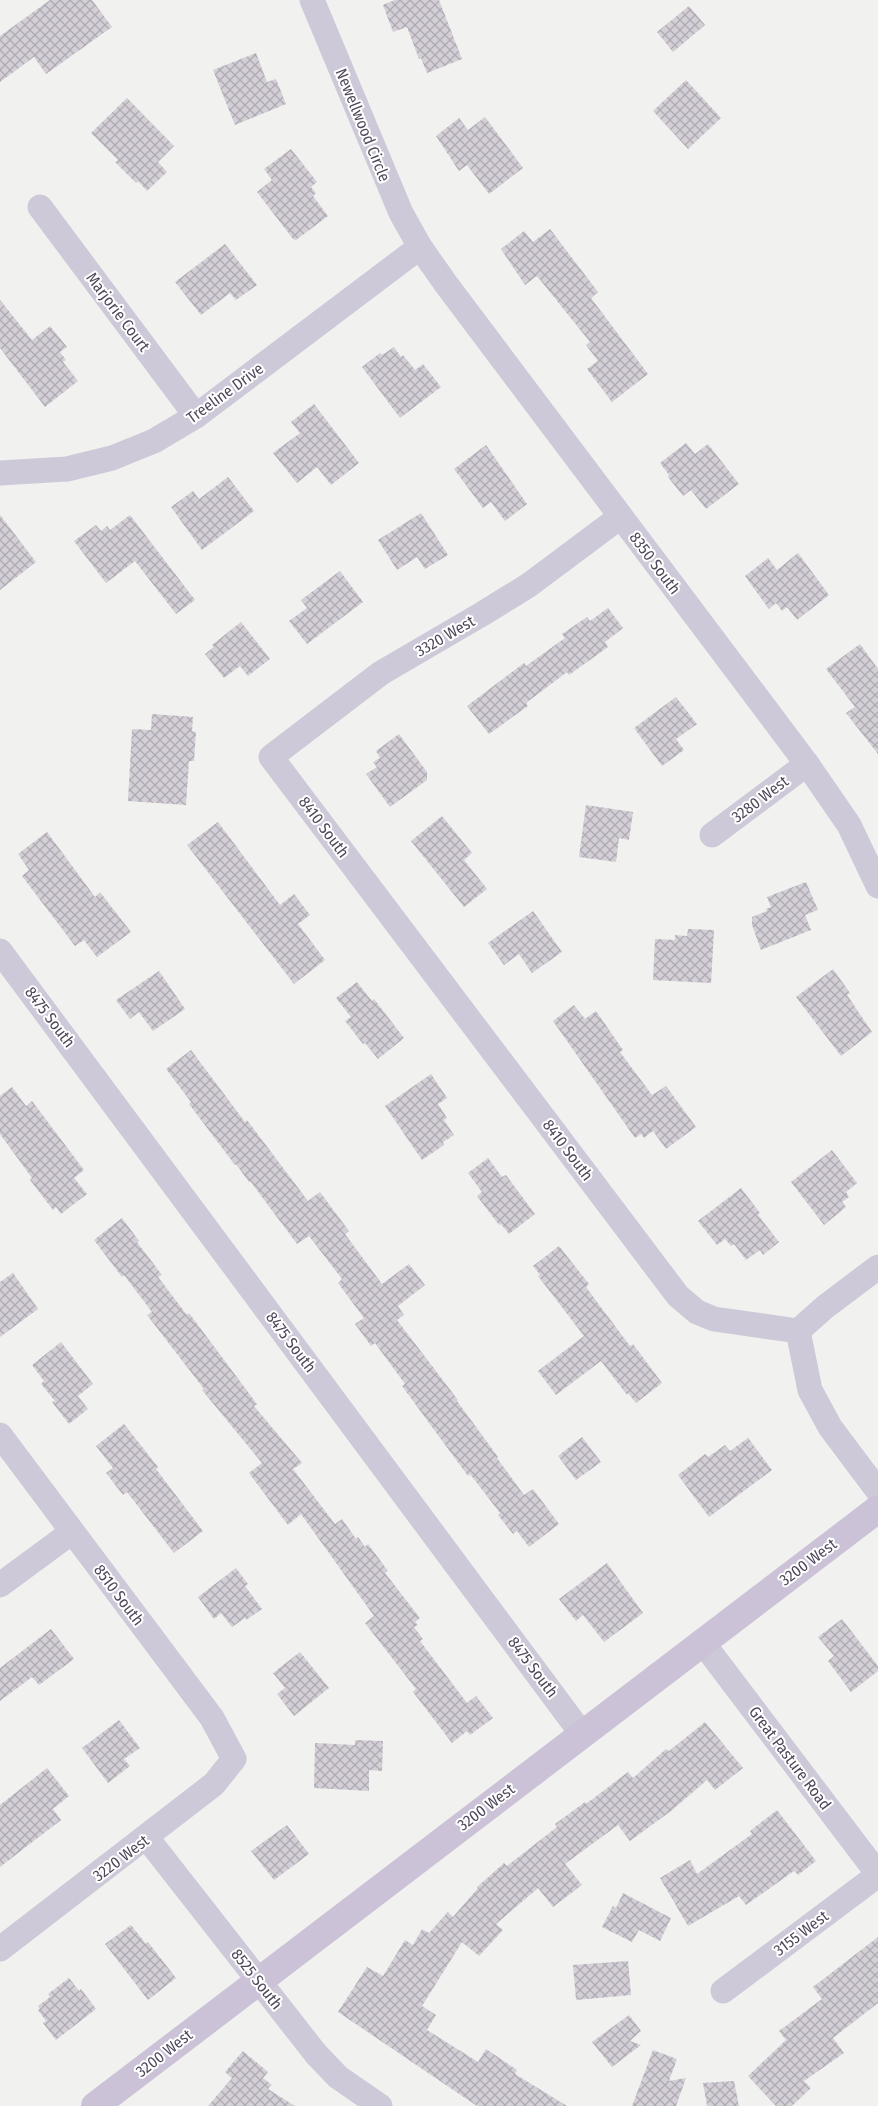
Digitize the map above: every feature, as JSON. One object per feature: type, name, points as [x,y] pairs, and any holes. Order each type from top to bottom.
[{"type":"street","name":"Newellwood Circle","points":[[312,0],[386,180],[401,214],[420,247]]},
{"type":"street","name":"Marjorie Court","points":[[40,207],[196,416]]},
{"type":"street","name":"Treeline Drive","points":[[0,473],[67,469],[112,458],[154,441],[196,416],[420,247]]},
{"type":"street","name":"8350 South","points":[[420,247],[620,517],[807,764],[849,825],[878,886]]},
{"type":"street","name":"3320 West","points":[[271,757],[381,673],[482,614],[528,584],[620,517]]},
{"type":"street","name":"8410 South","points":[[271,757],[678,1296],[697,1312],[714,1319],[798,1331]]},
{"type":"street","name":"3280 West","points":[[712,835],[807,764]]},
{"type":"street","name":"8475 South","points":[[0,950],[582,1734]]},
{"type":"street","points":[[878,1268],[825,1307],[798,1331],[810,1390],[830,1427],[878,1491]]},
{"type":"street","name":"8510 South","points":[[0,1435],[212,1718],[234,1759]]},
{"type":"street","name":"3200 West","points":[[95,2106],[878,1509]]},
{"type":"street","points":[[0,1585],[72,1532]]},
{"type":"street","name":"Great Pasture Road","points":[[703,1642],[878,1874]]},
{"type":"street","name":"3220 West","points":[[0,1949],[147,1838],[214,1784],[234,1759]]},
{"type":"street","name":"8525 South","points":[[147,1838],[316,2054],[338,2078],[380,2106]]},
{"type":"street","name":"3155 West","points":[[723,1991],[878,1874]]},
{"type":"building","points":[[50,0],[92,0],[112,27],[46,74],[34,57],[0,82],[0,36]]},
{"type":"building","points":[[395,0],[439,0],[462,59],[427,73],[421,58],[419,59],[407,27],[393,32],[383,5]]},
{"type":"building","points":[[689,6],[705,25],[673,52],[657,32]]},
{"type":"building","points":[[256,53],[267,82],[276,79],[286,104],[235,125],[213,70]]},
{"type":"building","points":[[686,80],[721,118],[688,149],[653,111]]},
{"type":"building","points":[[127,98],[174,146],[158,162],[167,172],[147,191],[115,162],[118,160],[91,133]]},
{"type":"building","points":[[485,117],[523,168],[489,194],[467,165],[459,171],[436,136],[459,118],[468,130]]},
{"type":"building","points":[[291,149],[317,182],[311,187],[316,193],[313,196],[328,216],[296,240],[293,239],[257,192],[272,180],[264,169]]},
{"type":"building","points":[[550,229],[598,292],[591,298],[648,374],[612,402],[587,369],[598,361],[586,345],[590,342],[537,276],[525,285],[501,249],[524,231],[533,242]]},
{"type":"building","points":[[225,244],[257,285],[236,300],[230,293],[201,315],[175,282]]},
{"type":"building","points":[[0,300],[32,340],[50,326],[67,347],[60,352],[66,360],[63,362],[78,381],[45,407],[0,348]]},
{"type":"building","points":[[394,347],[401,357],[403,355],[415,370],[423,364],[441,387],[400,418],[362,367],[380,353],[382,355]]},
{"type":"building","points":[[314,404],[359,463],[331,485],[317,467],[297,483],[273,453],[300,433],[291,422]]},
{"type":"building","points":[[686,443],[695,454],[708,444],[739,484],[706,509],[691,490],[683,496],[660,463]]},
{"type":"building","points":[[486,445],[527,504],[505,521],[491,502],[483,508],[454,469]]},
{"type":"building","points":[[228,477],[254,511],[202,550],[171,507],[193,491],[199,499]]},
{"type":"building","points":[[421,513],[448,555],[425,569],[417,557],[397,570],[378,540]]},
{"type":"building","points":[[0,515],[36,562],[0,590]]},
{"type":"building","points":[[130,515],[195,600],[176,614],[135,561],[106,583],[74,541],[96,525],[101,531],[107,526],[110,530]]},
{"type":"building","points":[[798,553],[829,595],[797,620],[787,607],[782,611],[776,603],[769,609],[745,576],[768,558],[777,570]]},
{"type":"building","points":[[340,571],[363,602],[307,644],[289,621],[307,608],[301,600]]},
{"type":"building","points":[[608,608],[623,628],[605,642],[608,647],[569,675],[567,672],[526,703],[528,706],[489,734],[467,706],[524,663],[526,666],[565,638],[562,634],[587,617],[590,621]]},
{"type":"building","points":[[241,622],[270,659],[248,676],[240,666],[224,678],[205,654],[214,647],[212,645]]},
{"type":"building","points":[[860,644],[878,669],[878,754],[846,713],[855,707],[826,669]]},
{"type":"building","points":[[676,697],[697,724],[676,739],[684,750],[662,766],[634,728]]},
{"type":"building","points":[[152,714],[193,717],[192,731],[196,732],[194,761],[189,761],[186,805],[128,801],[132,729],[151,730]]},
{"type":"building","points":[[399,734],[427,772],[427,780],[390,807],[366,774],[377,767],[373,762],[380,758],[376,751]]},
{"type":"building","points":[[586,805],[633,812],[629,840],[619,838],[616,862],[579,857]]},
{"type":"building","points":[[442,816],[472,853],[464,860],[487,889],[464,907],[411,841]]},
{"type":"building","points":[[218,822],[280,905],[294,894],[310,915],[298,924],[325,960],[294,984],[187,845]]},
{"type":"building","points":[[47,832],[95,897],[100,892],[131,932],[97,957],[84,940],[75,946],[22,876],[29,870],[18,854]]},
{"type":"building","points":[[806,882],[818,910],[805,915],[811,930],[761,950],[752,925],[752,917],[767,911],[766,909],[771,907],[767,897]]},
{"type":"building","points":[[533,911],[562,952],[532,973],[519,954],[504,965],[488,943]]},
{"type":"building","points":[[688,929],[714,930],[711,983],[653,980],[655,939],[675,940],[675,935],[687,936]]},
{"type":"building","points":[[833,969],[850,993],[847,995],[872,1032],[841,1056],[796,997]]},
{"type":"building","points":[[159,971],[185,1009],[153,1031],[139,1012],[130,1019],[116,1000]]},
{"type":"building","points":[[357,982],[372,1001],[374,999],[404,1038],[378,1059],[345,1021],[351,1017],[336,998]]},
{"type":"building","points":[[574,1005],[585,1019],[596,1011],[623,1050],[620,1052],[652,1095],[666,1086],[696,1127],[666,1149],[653,1131],[644,1138],[641,1134],[635,1138],[553,1021]]},
{"type":"building","points":[[191,1050],[308,1201],[320,1192],[349,1231],[345,1234],[382,1284],[409,1264],[425,1285],[398,1306],[404,1315],[397,1320],[458,1400],[524,1495],[533,1489],[559,1524],[529,1547],[517,1531],[513,1534],[498,1515],[500,1513],[470,1474],[468,1476],[402,1386],[405,1384],[375,1343],[371,1346],[355,1324],[364,1318],[338,1283],[342,1279],[309,1236],[297,1244],[189,1104],[191,1102],[166,1069]]},
{"type":"building","points":[[431,1074],[447,1098],[438,1104],[447,1118],[444,1120],[454,1135],[443,1142],[444,1145],[422,1160],[385,1106]]},
{"type":"building","points":[[12,1087],[26,1106],[32,1101],[84,1170],[74,1178],[87,1194],[61,1214],[56,1207],[53,1210],[30,1180],[32,1178],[0,1134],[0,1096]]},
{"type":"building","points":[[832,1150],[857,1183],[846,1192],[849,1197],[842,1202],[846,1207],[824,1225],[791,1182]]},
{"type":"building","points":[[488,1158],[502,1177],[506,1175],[535,1214],[509,1234],[501,1224],[499,1225],[477,1196],[482,1192],[468,1173]]},
{"type":"building","points":[[741,1188],[760,1213],[758,1215],[779,1242],[763,1255],[760,1250],[746,1260],[734,1244],[731,1246],[725,1239],[717,1245],[698,1221]]},
{"type":"building","points":[[122,1218],[139,1241],[137,1242],[162,1275],[158,1277],[187,1315],[189,1313],[257,1404],[254,1406],[302,1463],[293,1469],[335,1524],[342,1519],[356,1539],[358,1537],[365,1547],[368,1544],[388,1571],[385,1573],[420,1618],[415,1622],[418,1625],[414,1627],[423,1639],[420,1641],[467,1703],[476,1696],[493,1718],[470,1735],[467,1731],[452,1743],[413,1692],[416,1689],[365,1623],[374,1616],[301,1514],[288,1525],[249,1473],[262,1463],[202,1390],[204,1389],[147,1315],[152,1312],[94,1240]]},
{"type":"building","points":[[559,1246],[589,1284],[586,1287],[630,1346],[633,1344],[662,1383],[636,1403],[628,1393],[627,1395],[601,1361],[556,1395],[538,1371],[584,1336],[538,1276],[540,1275],[533,1266]]},
{"type":"building","points":[[13,1273],[38,1309],[0,1337],[0,1282]]},
{"type":"building","points":[[61,1342],[93,1384],[78,1396],[88,1409],[69,1424],[52,1402],[55,1401],[41,1384],[44,1381],[32,1365]]},
{"type":"building","points":[[124,1424],[158,1467],[156,1469],[203,1531],[174,1553],[127,1492],[123,1495],[106,1473],[113,1468],[96,1446]]},
{"type":"building","points":[[582,1437],[601,1462],[576,1480],[558,1456]]},
{"type":"building","points":[[748,1438],[772,1470],[709,1517],[678,1475],[705,1454],[708,1457],[725,1445],[730,1451]]},
{"type":"building","points":[[607,1563],[643,1613],[604,1642],[583,1615],[576,1621],[559,1599]]},
{"type":"building","points":[[236,1568],[248,1584],[245,1586],[262,1609],[232,1627],[221,1613],[214,1619],[198,1597]]},
{"type":"building","points":[[842,1619],[878,1666],[878,1671],[851,1692],[828,1661],[834,1656],[818,1637]]},
{"type":"building","points":[[51,1629],[74,1659],[39,1685],[32,1677],[0,1701],[0,1668]]},
{"type":"building","points":[[300,1652],[329,1688],[294,1716],[277,1694],[285,1688],[273,1673]]},
{"type":"building","points":[[119,1720],[140,1748],[124,1759],[130,1766],[108,1783],[82,1748]]},
{"type":"building","points":[[705,1722],[743,1768],[715,1790],[707,1780],[671,1811],[630,1841],[618,1825],[565,1864],[582,1885],[553,1907],[538,1888],[496,1924],[503,1930],[479,1956],[462,1942],[422,2006],[436,2015],[427,2030],[478,2062],[486,2049],[517,2070],[515,2074],[567,2106],[477,2106],[338,2012],[367,1967],[383,1976],[405,1940],[413,1945],[422,1929],[429,1933],[448,1912],[453,1917],[477,1887],[504,1863],[507,1866],[557,1827],[555,1824],[585,1802],[586,1804],[628,1772],[633,1778],[666,1749],[669,1751]]},
{"type":"building","points":[[355,1740],[383,1741],[382,1771],[369,1770],[369,1791],[314,1788],[315,1743],[355,1745]]},
{"type":"building","points":[[47,1768],[69,1796],[53,1809],[61,1820],[0,1867],[0,1805]]},
{"type":"building","points":[[777,1810],[816,1861],[798,1875],[794,1871],[746,1905],[739,1896],[688,1926],[660,1878],[690,1860],[697,1874],[752,1834],[750,1831]]},
{"type":"building","points":[[287,1825],[309,1854],[274,1880],[251,1851]]},
{"type":"building","points":[[623,1893],[671,1918],[660,1941],[639,1930],[632,1942],[602,1927],[613,1906],[616,1908]]},
{"type":"building","points":[[131,1925],[146,1944],[148,1942],[176,1978],[148,2000],[105,1944]]},
{"type":"building","points":[[878,1937],[878,2003],[833,2038],[844,2053],[804,2081],[811,2088],[792,2106],[776,2106],[748,2076],[786,2040],[779,2031],[822,1999],[813,1987]]},
{"type":"building","points":[[628,1961],[631,1995],[576,2000],[573,1965]]},
{"type":"building","points":[[69,1978],[79,1991],[81,1989],[96,2009],[56,2040],[43,2023],[46,2021],[38,2010],[40,2009],[38,2006],[50,1997],[48,1994]]},
{"type":"building","points":[[629,2015],[641,2031],[630,2041],[641,2045],[612,2067],[592,2042]]},
{"type":"building","points":[[653,2050],[677,2059],[669,2081],[686,2078],[676,2106],[632,2106]]},
{"type":"building","points":[[243,2051],[268,2072],[263,2078],[272,2085],[268,2089],[295,2106],[208,2106],[232,2078],[225,2072]]},
{"type":"building","points":[[734,2081],[739,2106],[707,2106],[703,2083]]}]
